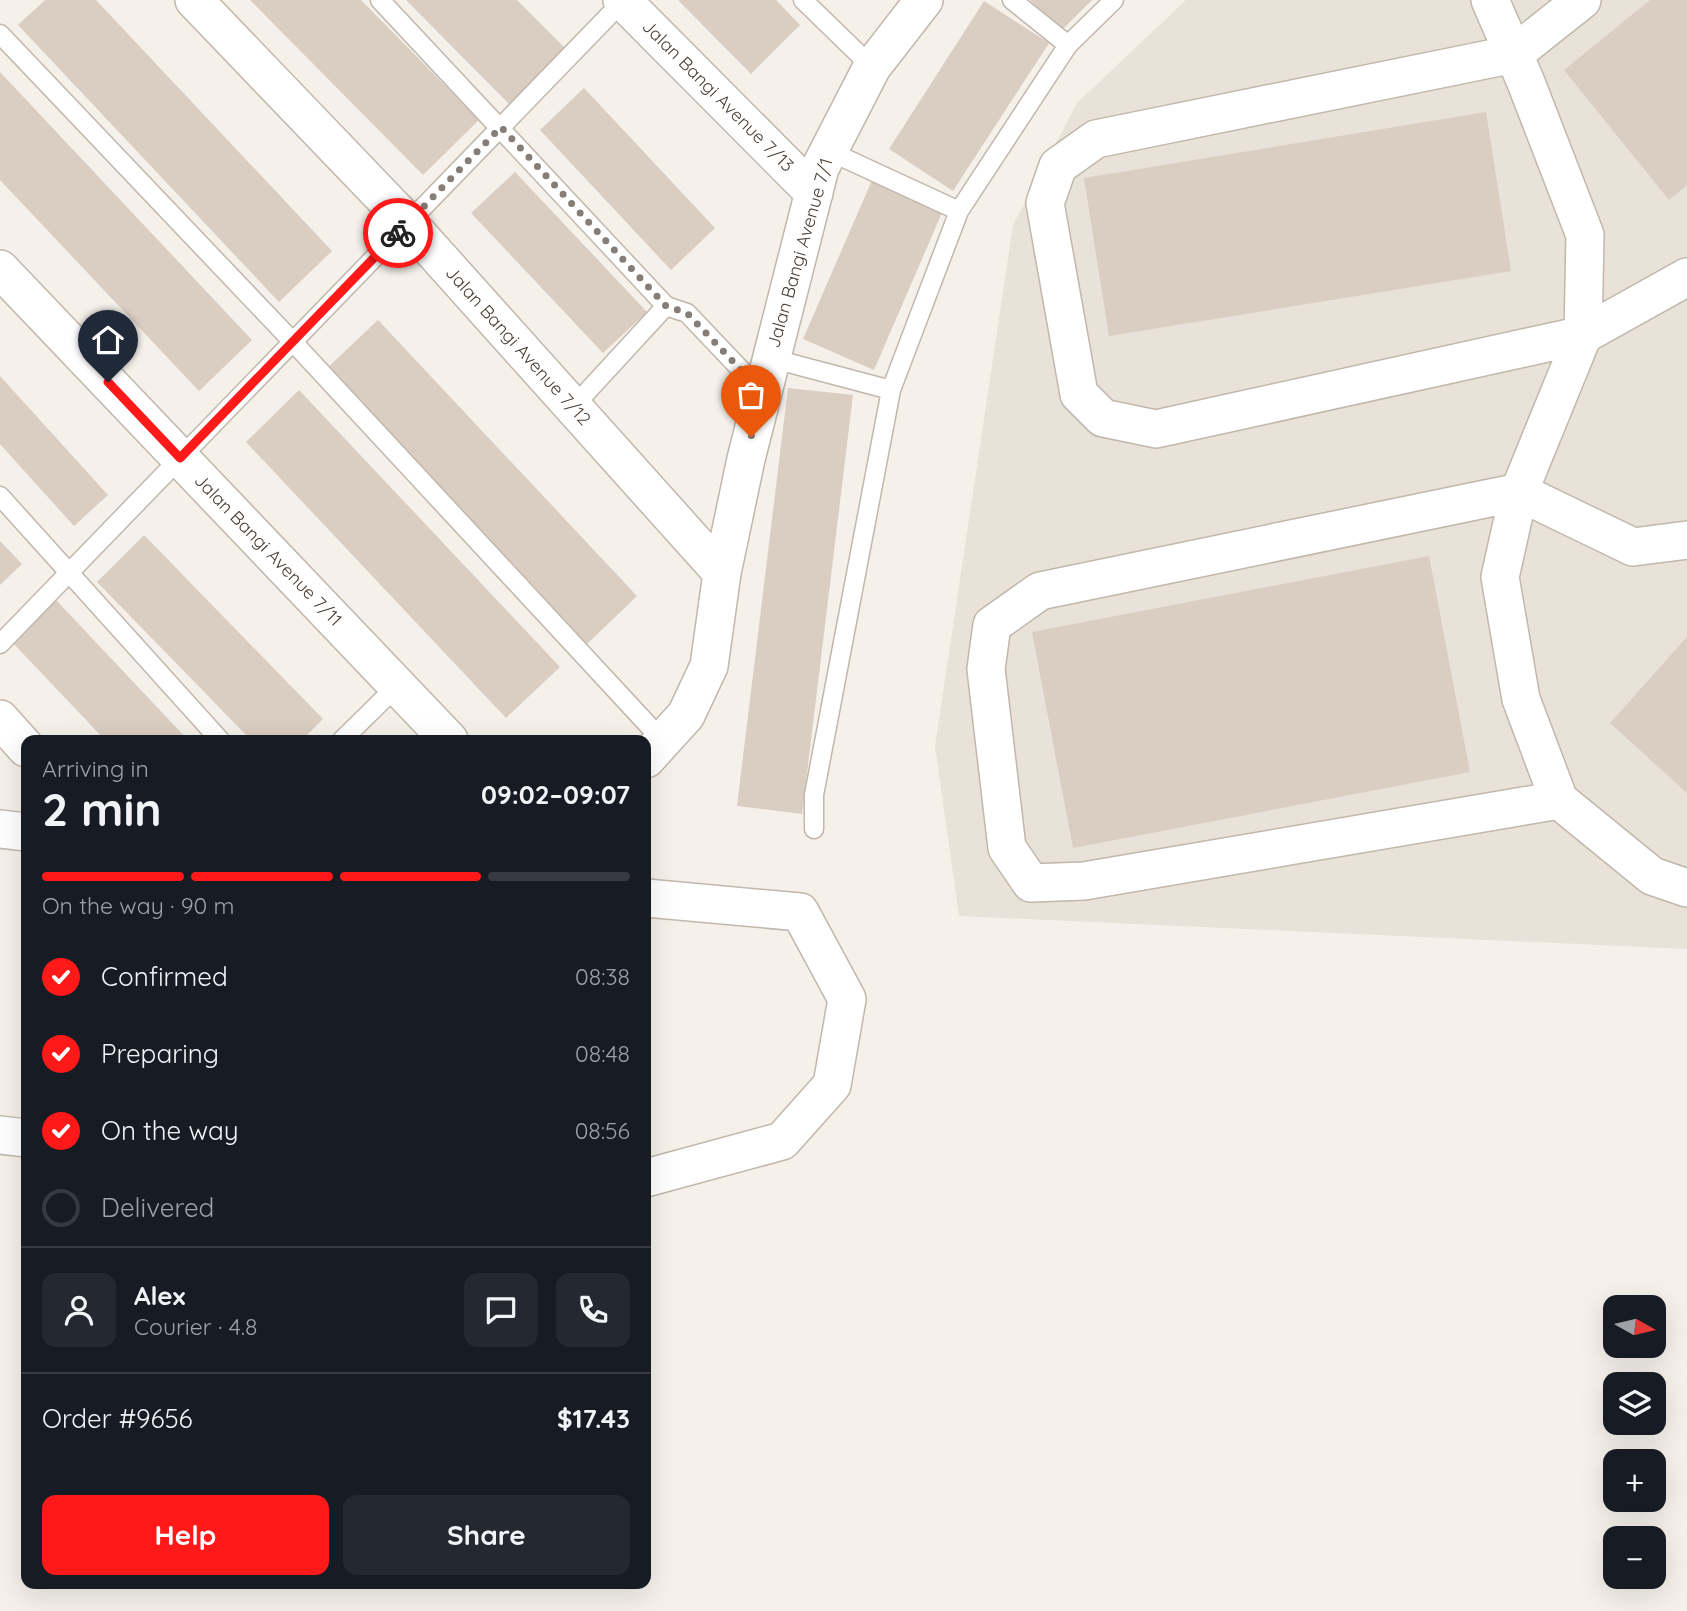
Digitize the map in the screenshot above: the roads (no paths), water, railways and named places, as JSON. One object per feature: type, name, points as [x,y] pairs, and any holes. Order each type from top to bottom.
[{"type":"street","name":"Jalan Bangi Avenue 7/12","points":[[194,0],[408,223],[722,573]]},
{"type":"street","name":"Jalan Bangi Avenue 7/13","points":[[622,0],[814,193]]},
{"type":"street","name":"Jalan Bangi Avenue 7/1","points":[[654,750],[686,715],[709,666],[722,573],[766,375],[814,193],[829,151],[872,67],[924,0]]},
{"type":"street","points":[[1490,0],[1514,54],[1584,235],[1583,335],[1519,492],[1500,577],[1521,699],[1559,800],[1652,876],[1687,888]]},
{"type":"street","points":[[1582,0],[1514,54],[1096,139],[1058,166],[1045,203],[1079,394],[1103,418],[1156,429],[1583,335],[1687,277]]},
{"type":"street","name":"Jalan Bangi Avenue 7/11","points":[[0,269],[444,735]]},
{"type":"street","points":[[1559,800],[1084,881],[1031,883],[1007,848],[986,669],[992,625],[1040,591],[1519,492],[1633,547],[1687,540]]},
{"type":"street","points":[[0,719],[21,742]]},
{"type":"street","points":[[0,829],[21,831]]},
{"type":"street","points":[[651,898],[800,912],[847,999],[832,1085],[782,1141],[651,1177]]},
{"type":"street","points":[[0,1135],[21,1137]]},
{"type":"lane","points":[[380,0],[666,306],[687,313],[766,375],[891,390]]},
{"type":"lane","points":[[0,644],[622,0]]},
{"type":"lane","points":[[803,0],[872,67]]},
{"type":"lane","points":[[1012,0],[1068,45]]},
{"type":"lane","points":[[814,829],[814,795],[891,390],[959,211],[1068,45],[1114,0]]},
{"type":"lane","points":[[0,34],[293,342],[641,735]]},
{"type":"lane","points":[[829,151],[959,211]]},
{"type":"lane","points":[[573,407],[666,306]]},
{"type":"lane","points":[[0,496],[215,735]]},
{"type":"lane","points":[[347,735],[397,686]]}]
